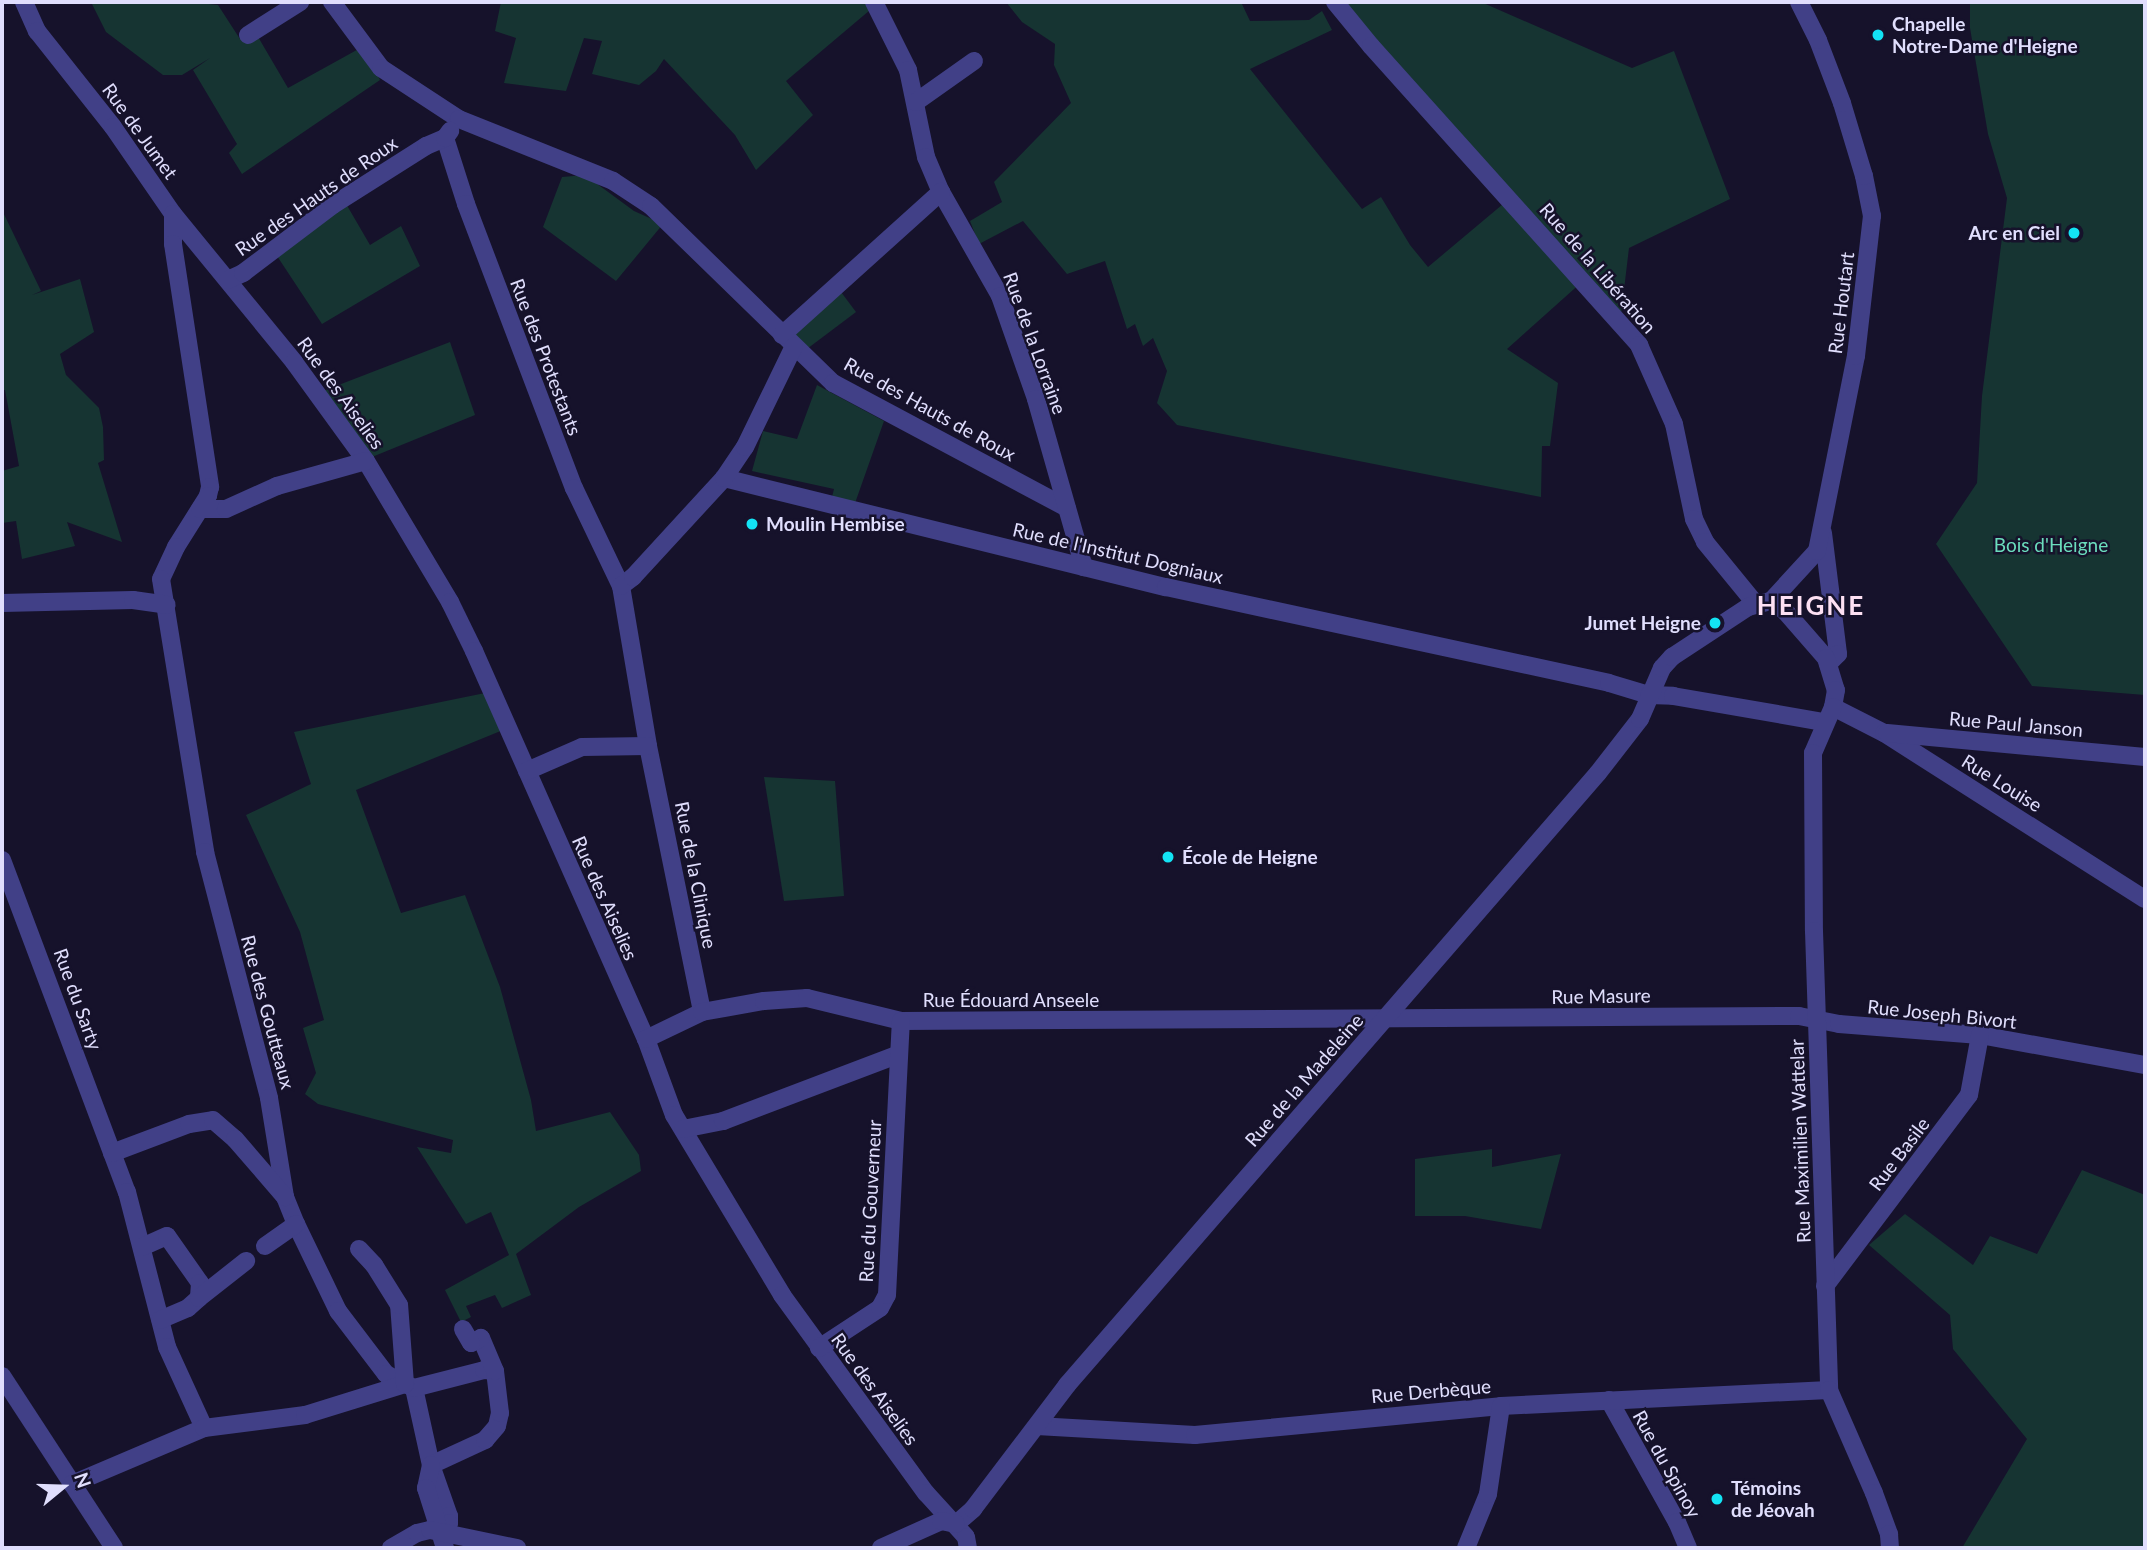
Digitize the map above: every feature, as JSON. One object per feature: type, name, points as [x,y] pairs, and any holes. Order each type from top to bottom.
[{"type":"street","name":"Rue de Jumet","points":[[24,2],[37,30],[113,127],[173,214],[228,280]]},
{"type":"street","points":[[248,35],[300,2]]},
{"type":"street","name":"Rue des Hauts de Roux","points":[[332,2],[381,68],[459,120],[613,181],[651,206],[833,383],[1067,508]]},
{"type":"street","name":"Rue de la Lorraine","points":[[874,2],[908,70],[926,157],[941,192],[1000,296],[1036,399],[1084,567]]},
{"type":"street","name":"Rue de la Libération","points":[[1335,2],[1371,46],[1639,345],[1674,424],[1694,519],[1705,542],[1763,602],[1785,611],[1828,664]]},
{"type":"street","name":"Rue Houtart","points":[[1763,602],[1817,551],[1856,356],[1872,216],[1864,176],[1842,103],[1818,40],[1799,2]]},
{"type":"street","points":[[916,102],[974,61]]},
{"type":"street","name":"Rue des Hauts de Roux","points":[[228,280],[243,273],[333,205],[426,146],[445,138],[459,120]]},
{"type":"street","name":"Rue des Protestants","points":[[445,138],[471,217],[570,478],[621,586]]},
{"type":"street","points":[[621,586],[633,577],[724,478],[745,447],[788,340],[941,192]]},
{"type":"street","name":"Rue des Goutteaux","points":[[173,214],[173,244],[209,472],[208,496],[162,579],[205,852],[269,1098],[285,1196],[338,1311],[386,1374],[409,1386]]},
{"type":"street","name":"Rue des Aiselies","points":[[228,280],[339,421],[366,461],[450,602],[646,1039],[669,1104],[683,1129],[782,1295],[926,1493],[966,1537],[968,1548]]},
{"type":"street","points":[[200,509],[226,509],[277,486],[366,461]]},
{"type":"street","name":"Rue de l'Institut Dogniaux","points":[[724,478],[1084,567],[1609,683],[1649,695],[1673,696]]},
{"type":"street","points":[[1823,529],[1829,559],[1829,594],[1838,654],[1828,664],[1836,690],[1828,715]]},
{"type":"street","name":"Rue de la Clinique","points":[[621,586],[648,746],[702,1012]]},
{"type":"street","points":[[2,603],[134,600],[167,605]]},
{"type":"street","name":"Rue de la Madeleine","points":[[956,1524],[973,1509],[1076,1374],[1598,773],[1640,719],[1659,672],[1672,657],[1763,602]]},
{"type":"street","points":[[1672,657],[1665,671],[1673,696]]},
{"type":"street","name":"Rue Louise","points":[[1673,696],[1828,715],[1884,733],[2145,899]]},
{"type":"street","name":"Rue Maximilien Wattelar","points":[[1828,715],[1812,753],[1817,1021],[1829,1390],[1874,1493],[1890,1548]]},
{"type":"street","name":"Rue Paul Janson","points":[[1884,733],[2145,757]]},
{"type":"street","points":[[527,771],[582,747],[648,746]]},
{"type":"street","name":"Rue du Sarty","points":[[2,860],[112,1153],[142,1247],[167,1347],[204,1429]]},
{"type":"street","name":"Rue Édouard Anseele","points":[[646,1039],[702,1012],[764,1001],[807,998],[901,1021],[1386,1019]]},
{"type":"street","name":"Rue Masure","points":[[1386,1019],[1795,1016],[1817,1021]]},
{"type":"street","name":"Rue du Gouverneur","points":[[819,1349],[880,1308],[887,1295],[901,1021]]},
{"type":"street","name":"Rue Joseph Bivort","points":[[1817,1021],[1980,1035],[2145,1065]]},
{"type":"street","name":"Rue Basile","points":[[1825,1286],[1969,1095],[1980,1035]]},
{"type":"street","points":[[683,1129],[723,1121],[899,1054]]},
{"type":"street","points":[[112,1153],[190,1124],[213,1120],[235,1139],[285,1196]]},
{"type":"street","points":[[265,1246],[296,1224]]},
{"type":"street","points":[[142,1247],[167,1236],[200,1283],[199,1298]]},
{"type":"street","points":[[359,1249],[374,1265],[399,1305],[409,1386],[431,1465],[449,1516],[450,1523],[443,1540]]},
{"type":"street","points":[[160,1320],[188,1308],[246,1261]]},
{"type":"street","points":[[431,1465],[485,1440],[497,1426],[500,1413],[495,1371],[481,1338],[471,1343],[463,1328]]},
{"type":"street","points":[[72,1484],[204,1429],[304,1415],[409,1386],[484,1370],[495,1371]]},
{"type":"street","points":[[2,1376],[114,1548]]},
{"type":"street","name":"Rue Derbèque","points":[[1038,1426],[1195,1434],[1501,1406],[1829,1390]]},
{"type":"street","name":"Rue du Spinoy","points":[[1609,1400],[1677,1522],[1688,1548]]},
{"type":"street","points":[[1466,1548],[1488,1494],[1501,1406]]},
{"type":"street","points":[[881,1548],[941,1521],[956,1524]]},
{"type":"street","points":[[391,1548],[421,1531],[443,1540],[517,1548]]},
{"type":"green space","points":[[91,2],[190,2],[218,5],[240,39],[254,30],[288,88],[364,46],[380,80],[242,174],[229,153],[237,144],[193,70],[210,58],[182,75],[163,75],[106,32]]},
{"type":"green space","points":[[501,2],[874,2],[876,5],[786,81],[813,115],[756,170],[735,135],[664,59],[656,71],[639,85],[592,74],[602,41],[584,38],[566,91],[504,83],[516,38],[495,31]]},
{"type":"green space","points":[[1006,2],[1241,2],[1250,21],[1309,20],[1322,11],[1332,30],[1250,69],[1362,209],[1381,197],[1410,245],[1428,267],[1509,199],[1335,2],[1481,2],[1632,68],[1674,51],[1730,199],[1629,248],[1620,323],[1583,281],[1507,349],[1558,383],[1550,446],[1542,446],[1541,497],[1177,425],[1157,403],[1167,371],[1153,338],[1143,346],[1135,324],[1127,329],[1105,261],[1067,274],[1023,221],[979,244],[970,221],[1002,202],[994,182],[1071,103],[1054,65],[1055,44],[1022,22]]},
{"type":"green space","name":"Bois d'Heigne","points":[[1970,2],[2145,2],[2145,695],[2032,686],[1936,544],[1977,483],[1982,396],[2007,198],[1988,134],[1970,28]]},
{"type":"green space","points":[[585,175],[634,211],[663,224],[616,281],[543,227],[562,177]]},
{"type":"green space","points":[[345,202],[370,245],[401,226],[420,266],[322,324],[277,256]]},
{"type":"green space","points":[[2,210],[41,291],[32,295],[80,279],[94,332],[60,354],[66,375],[99,408],[103,427],[104,460],[98,463],[122,542],[67,522],[75,546],[22,559],[16,521],[2,523],[2,471],[19,466],[5,390],[2,390]]},
{"type":"green space","points":[[841,292],[856,312],[807,349],[791,329]]},
{"type":"green space","points":[[450,342],[475,415],[372,457],[323,391]]},
{"type":"green space","points":[[817,385],[884,421],[854,506],[832,497],[834,489],[752,471],[763,431],[797,439]]},
{"type":"green space","points":[[490,692],[508,728],[356,790],[401,913],[465,895],[500,987],[531,1100],[536,1131],[610,1112],[639,1155],[641,1171],[579,1207],[516,1254],[531,1295],[502,1308],[495,1295],[466,1306],[471,1317],[461,1322],[445,1290],[509,1255],[491,1212],[466,1224],[417,1147],[451,1153],[453,1140],[318,1104],[305,1094],[316,1073],[303,1028],[324,1020],[300,932],[246,815],[311,784],[294,732]]},
{"type":"green space","points":[[764,777],[835,781],[844,896],[784,901]]},
{"type":"green space","points":[[1492,1149],[1492,1167],[1561,1154],[1541,1229],[1465,1216],[1415,1216],[1415,1159]]},
{"type":"green space","points":[[2082,1170],[2145,1195],[2145,1548],[1962,1548],[2027,1439],[1953,1349],[1950,1315],[1869,1245],[1905,1214],[1973,1265],[1990,1236],[2037,1254]]},
{"type":"place","name":"Chapelle Notre-Dame d'Heigne","points":[[1878,35]]},
{"type":"place","name":"Arc en Ciel","points":[[2074,233]]},
{"type":"place","name":"Moulin Hembise","points":[[752,524]]},
{"type":"place","name":"Jumet Heigne","points":[[1715,623]]},
{"type":"place","name":"École de Heigne","points":[[1168,857]]},
{"type":"place","name":"Témoins de Jéovah","points":[[1717,1499]]},
{"type":"district","name":"HEIGNE","points":[[1811,606]]}]
